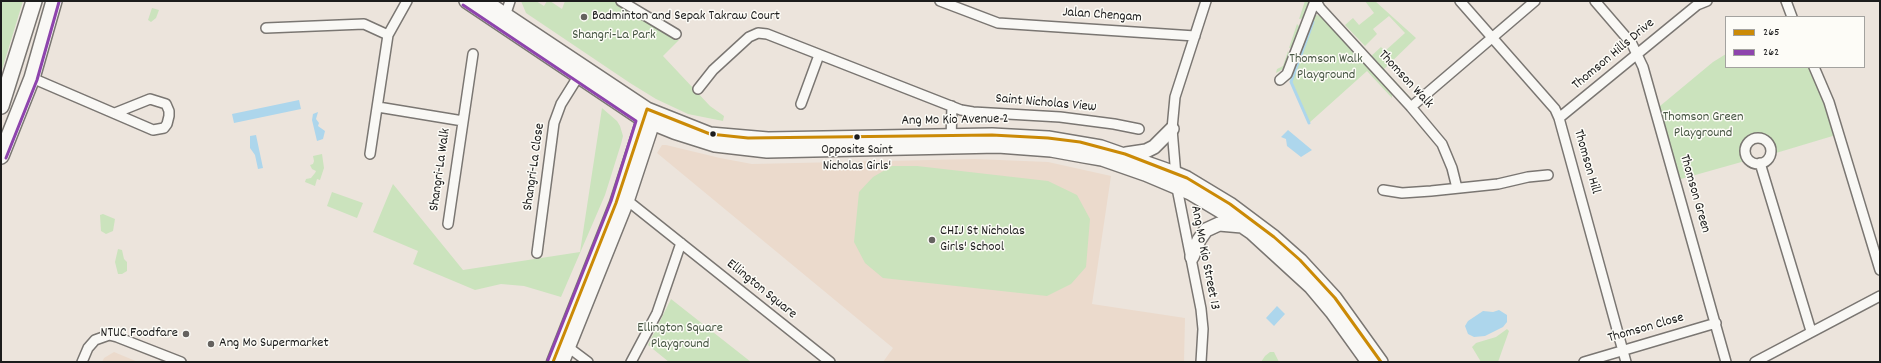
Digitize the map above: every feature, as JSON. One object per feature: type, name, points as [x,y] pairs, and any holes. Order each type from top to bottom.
[{"type":"main road","points":[[1,106],[34,1]]},
{"type":"main road","points":[[1,156],[32,78],[54,1]]},
{"type":"main road","name":"Ang Mo Kio Avenue 2","points":[[466,1],[504,20],[649,116],[710,134],[748,138],[951,141],[1051,150],[1077,154],[1116,164],[1177,188],[1207,203],[1242,226],[1273,251],[1311,287],[1332,312],[1368,362]]},
{"type":"main road","name":"Ang Mo Kio Avenue 2","points":[[485,1],[504,20]]},
{"type":"main road","points":[[1124,154],[1146,151],[1154,147],[1172,129]]},
{"type":"main road","name":"Ang Mo Kio Avenue 2","points":[[951,141],[992,135],[1048,138],[1080,142],[1124,154],[1175,173],[1216,194],[1274,237],[1300,260],[1335,298],[1381,362]]},
{"type":"main road","points":[[1192,257],[1199,240],[1206,230],[1219,224],[1242,226]]},
{"type":"street","points":[[370,154],[388,35],[407,1]]},
{"type":"street","points":[[504,20],[510,1]]},
{"type":"street","points":[[621,1],[676,34]]},
{"type":"street","name":"Jalan Chengam","points":[[940,1],[998,24],[1194,36]]},
{"type":"street","name":"Ang Mo Kio Street 13","points":[[1201,362],[1203,329],[1201,309],[1192,257],[1177,188],[1172,129],[1175,97],[1206,1]]},
{"type":"street","name":"Thomson Walk","points":[[1280,80],[1287,74],[1316,1],[1351,42],[1412,107],[1442,144],[1457,188]]},
{"type":"street","name":"Thomson Hill","points":[[1460,1],[1555,109],[1559,118],[1626,362]]},
{"type":"street","points":[[1412,107],[1535,1]]},
{"type":"street","name":"Thomson Green","points":[[1595,1],[1632,44],[1637,53],[1655,108],[1726,362]]},
{"type":"street","name":"Thomson Hills Drive","points":[[1559,118],[1697,5],[1707,1]]},
{"type":"street","points":[[1786,1],[1792,16]]},
{"type":"street","points":[[266,28],[364,24],[388,35]]},
{"type":"street","name":"Saint Nicholas View","points":[[698,90],[713,70],[749,37],[758,34],[767,34],[952,106],[973,112],[1060,117],[1139,129]]},
{"type":"street","name":"Shangri-La Walk","points":[[448,224],[473,54]]},
{"type":"street","points":[[801,104],[819,55]]},
{"type":"street","points":[[1814,68],[1829,102],[1880,270]]},
{"type":"street","name":"Shangri-La Close","points":[[537,253],[554,122],[562,104],[581,72]]},
{"type":"street","points":[[32,78],[153,130],[164,128],[168,124],[169,111],[166,104],[150,99],[115,113]]},
{"type":"street","points":[[951,141],[952,106]]},
{"type":"street","name":"Shangri-La Walk","points":[[378,107],[463,121]]},
{"type":"street","points":[[563,362],[565,345],[598,252],[624,198],[649,116]]},
{"type":"street","points":[[1760,163],[1811,331]]},
{"type":"street","points":[[1383,190],[1402,193],[1457,188],[1498,184],[1528,177],[1548,175]]},
{"type":"street","name":"Ellington Square","points":[[624,198],[825,361]]},
{"type":"street","points":[[631,362],[657,313],[681,243]]},
{"type":"street","points":[[1755,362],[1811,331],[1880,296]]},
{"type":"street","name":"Ang Mo Kio Street 13","points":[[1194,362],[1199,328],[1202,324]]},
{"type":"street","name":"Thomson Close","points":[[1584,362],[1716,324]]},
{"type":"street","points":[[82,362],[88,348],[95,340],[109,335],[181,362]]},
{"type":"street","points":[[553,362],[565,345]]},
{"type":"street","points":[[565,345],[588,362]]},
{"type":"shaded area","name":"CHIJ St Nicholas Girls' School","points":[[662,145],[752,164],[975,159],[1048,162],[1111,176],[1092,304],[1185,318],[1184,362],[883,362],[893,348],[657,153]]},
{"type":"shaded area","points":[[114,352],[138,362],[102,362],[104,358]]},
{"type":"green space","points":[[1,1],[23,1],[1,73]]},
{"type":"green space","name":"Shangri-La Park","points":[[521,1],[536,1],[544,6],[547,1],[550,1],[562,9],[565,1],[614,1],[679,40],[663,56],[710,106],[724,116],[723,121],[688,114],[656,99],[526,13]]},
{"type":"green space","points":[[1305,1],[1310,1],[1305,18],[1299,19]]},
{"type":"green space","points":[[1365,1],[1375,1],[1416,38],[1384,69],[1411,98],[1407,101],[1369,58],[1381,47],[1385,51],[1405,33],[1389,16],[1373,29],[1377,34],[1365,46],[1345,25],[1353,18],[1359,25],[1374,13]]},
{"type":"green space","points":[[152,8],[159,10],[156,18],[151,22],[148,20]]},
{"type":"green space","name":"Thomson Walk Playground","points":[[1316,15],[1322,16],[1392,91],[1392,98],[1367,71],[1309,123],[1287,74],[1313,18]]},
{"type":"green space","points":[[1297,24],[1301,28],[1294,47],[1289,48]]},
{"type":"green space","points":[[1288,51],[1290,55],[1285,68],[1276,73],[1277,69],[1283,66]]},
{"type":"green space","name":"Thomson Green Playground","points":[[1725,55],[1725,68],[1810,68],[1824,99],[1836,135],[1776,153],[1771,141],[1766,136],[1759,134],[1752,135],[1746,138],[1742,145],[1745,161],[1674,181],[1654,111],[1713,62]]},
{"type":"green space","points":[[602,108],[617,121],[623,136],[605,195],[561,297],[524,286],[501,284],[475,290],[413,264],[418,251],[373,232],[393,184],[463,270],[580,252]]},
{"type":"green space","points":[[322,154],[324,168],[320,180],[317,179],[315,186],[305,182],[306,179],[311,178],[316,171],[312,169],[310,165],[313,164],[314,161],[313,156]]},
{"type":"green space","points":[[892,166],[917,166],[1048,181],[1077,195],[1090,219],[1086,267],[1071,284],[1047,296],[883,278],[865,263],[854,242],[859,192],[873,177]]},
{"type":"green space","points":[[332,192],[363,203],[357,218],[327,206]]},
{"type":"green space","points":[[103,214],[115,219],[113,231],[106,234],[101,231],[100,215]]},
{"type":"green space","points":[[118,249],[122,250],[124,259],[127,262],[127,271],[122,274],[118,274],[115,262]]},
{"type":"green space","name":"Ellington Square Playground","points":[[671,299],[751,362],[669,362],[648,345]]},
{"type":"green space","points":[[1507,329],[1509,331],[1498,362],[1481,362],[1472,347],[1476,343],[1496,337]]},
{"type":"green space","points":[[1270,352],[1274,352],[1279,362],[1261,362],[1265,356]]},
{"type":"water","points":[[299,100],[301,109],[234,123],[232,114]]},
{"type":"water","points":[[318,112],[316,119],[319,123],[318,126],[325,131],[323,139],[317,141],[312,120],[313,114]]},
{"type":"water","points":[[1288,130],[1312,150],[1301,157],[1287,146],[1286,139],[1281,137]]},
{"type":"water","points":[[256,135],[263,168],[258,169],[255,155],[250,148],[250,136]]},
{"type":"water","points":[[1277,306],[1285,314],[1274,326],[1266,318]]},
{"type":"water","points":[[1499,310],[1507,315],[1507,322],[1503,327],[1485,336],[1474,337],[1468,334],[1465,326],[1468,321],[1483,311],[1493,312]]},
{"type":"waterway","points":[[1309,123],[1291,82],[1313,22]]},
{"type":"transit line","name":"262","points":[[6,158],[37,80],[59,2]]},
{"type":"transit line","name":"262","points":[[463,5],[636,121],[611,201],[548,360]]},
{"type":"transit line","name":"265","points":[[553,362],[616,203],[647,109],[710,134],[748,138],[992,135],[1048,138],[1080,142],[1125,154],[1187,178],[1230,204],[1274,237],[1300,260],[1335,298],[1381,362]]},
{"type":"place","name":"Badminton and Sepak Takraw Court","points":[[584,17]]},
{"type":"place","name":"Opposite Saint Nicholas Girls'","points":[[857,137]]},
{"type":"place","name":"CHIJ St Nicholas Girls' School","points":[[932,240]]},
{"type":"place","name":"NTUC Foodfare","points":[[186,334]]},
{"type":"place","name":"Ang Mo Supermarket","points":[[211,344]]}]
